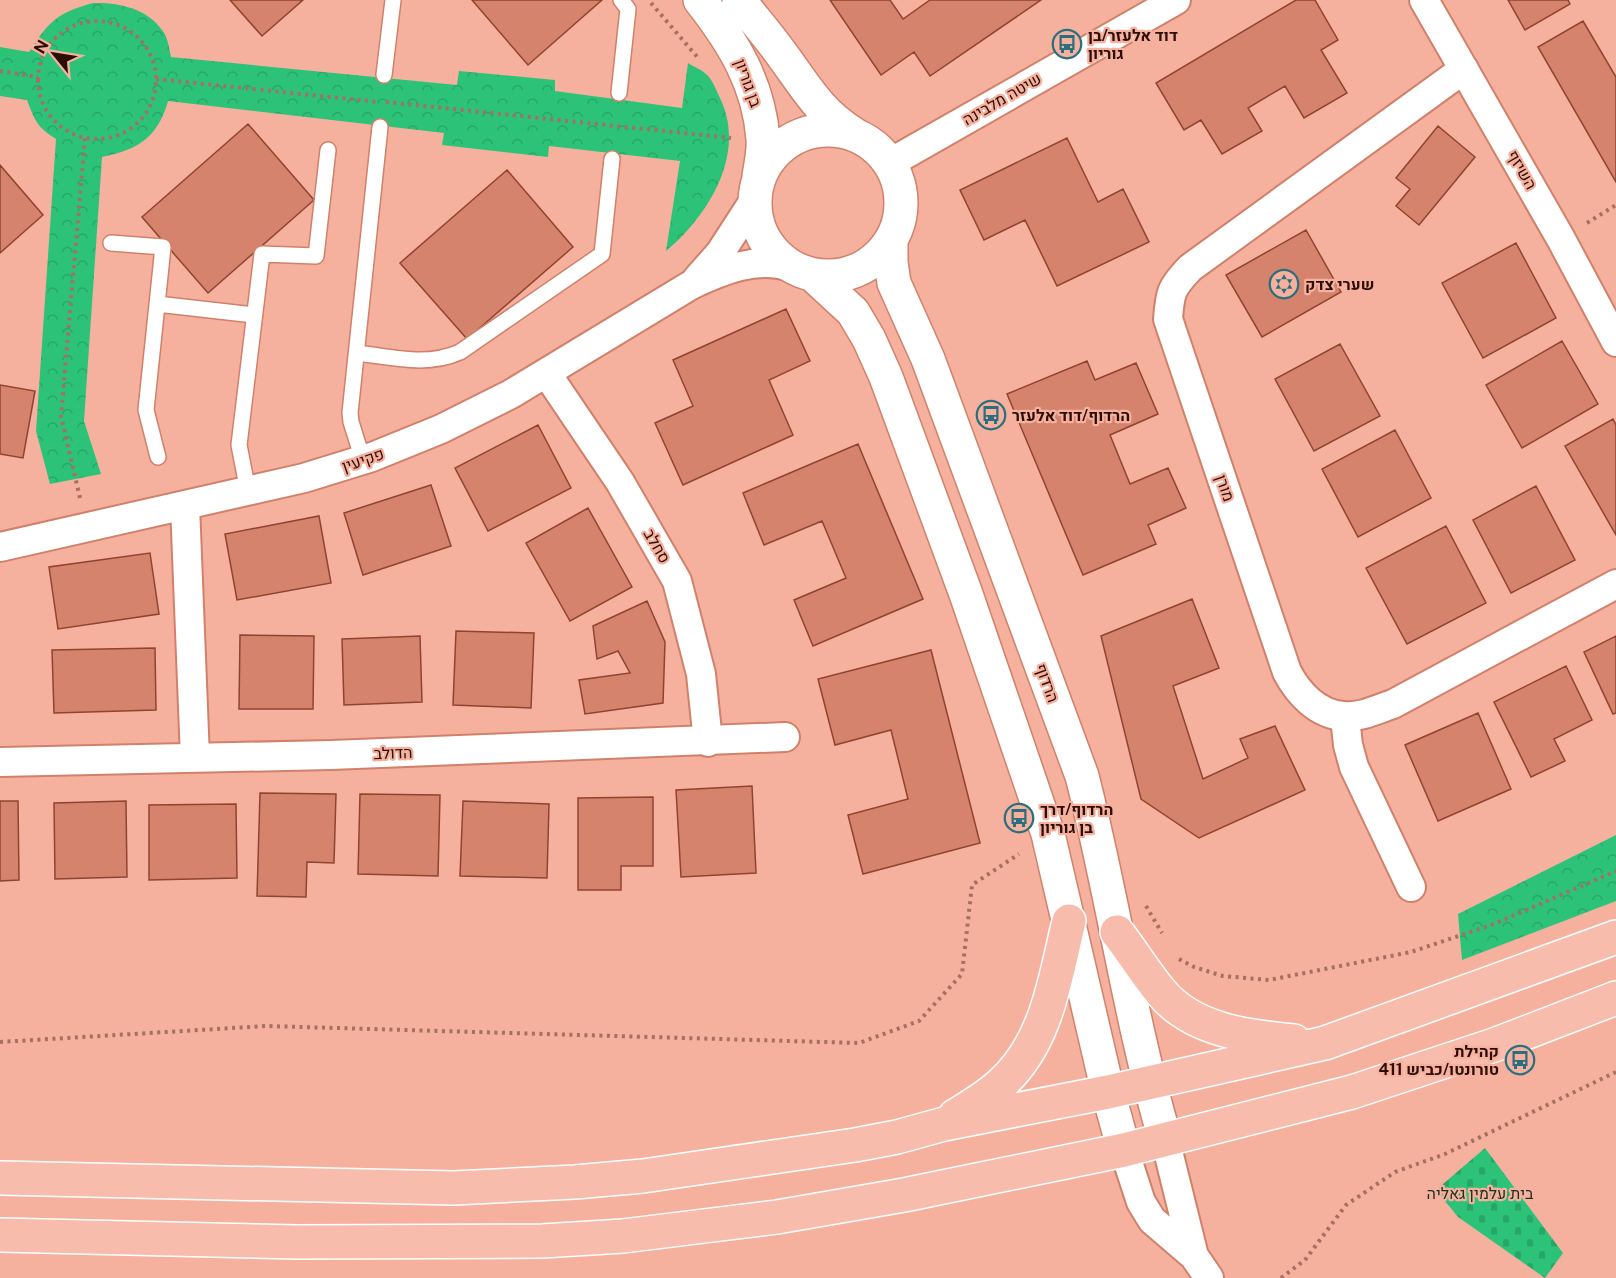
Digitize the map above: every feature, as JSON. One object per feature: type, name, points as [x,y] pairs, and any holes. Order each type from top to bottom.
[{"type":"main road","points":[[944,1124],[1000,1085],[1019,1065],[1031,1047],[1043,1021],[1069,921]]},
{"type":"main road","points":[[1118,932],[1161,992],[1186,1014],[1207,1025],[1234,1033],[1271,1039],[1325,1043]]},
{"type":"main road","points":[[0,1178],[454,1188],[666,1172],[855,1145],[897,1137],[944,1124],[1108,1092],[1148,1081],[1325,1043],[1616,937]]},
{"type":"main road","points":[[0,1235],[297,1242],[542,1241],[623,1236],[777,1217],[904,1195],[1124,1150],[1352,1092],[1494,1045],[1616,998]]},
{"type":"street","name":"בן גוריון","points":[[700,0],[726,34],[750,78],[759,109],[763,141],[757,188]]},
{"type":"street","points":[[739,0],[821,108],[835,122],[874,146],[890,163],[896,173],[902,195],[900,217],[891,240],[877,258],[858,270],[836,276],[802,271]]},
{"type":"street","name":"שיטה מלבינה","points":[[890,163],[1176,0]]},
{"type":"street","name":"השיזף","points":[[1424,0],[1561,239],[1616,342]]},
{"type":"street","name":"מורן","points":[[1344,717],[1330,713],[1309,701],[1295,688],[1287,672],[1168,319],[1170,299],[1174,284],[1190,268],[1464,69]]},
{"type":"street","points":[[854,134],[820,129],[798,135],[771,156],[757,188],[755,211],[761,233],[773,252],[802,271],[853,312],[869,339],[886,377],[966,594],[1048,834],[1108,1092],[1141,1202],[1152,1220],[1201,1267]]},
{"type":"street","name":"פקיעין","points":[[691,285],[720,254],[757,188]]},
{"type":"street","name":"הרדוף","points":[[891,240],[894,282],[928,359],[1082,776],[1098,837],[1148,1081],[1165,1139]]},
{"type":"street","name":"פקיעין","points":[[0,547],[315,475],[363,460],[449,425],[547,374],[691,285],[746,265],[776,262],[802,271]]},
{"type":"street","name":"סחלב","points":[[547,374],[620,482],[677,582],[701,674],[708,742]]},
{"type":"street","points":[[185,505],[195,758]]},
{"type":"street","points":[[1411,887],[1354,767],[1344,717],[1393,704],[1616,584]]},
{"type":"street","name":"הדולב","points":[[0,762],[331,755],[708,742],[785,737]]},
{"type":"street","points":[[1165,1139],[1201,1267]]},
{"type":"lane","points":[[384,75],[393,0]]},
{"type":"lane","points":[[619,93],[628,9],[621,0]]},
{"type":"lane","points":[[363,460],[351,422],[380,128]]},
{"type":"lane","points":[[248,491],[239,445],[262,254],[316,256],[328,150]]},
{"type":"lane","points":[[357,353],[429,361],[445,359],[460,352],[602,254],[612,159]]},
{"type":"lane","points":[[111,243],[163,247],[146,410],[158,457]]},
{"type":"lane","points":[[157,304],[254,315]]},
{"type":"path","points":[[649,0],[703,64]]},
{"type":"path","points":[[100,20],[127,28],[141,40],[151,56],[156,79],[153,100],[136,124],[112,137],[85,138],[67,131],[52,119],[40,96],[38,77],[41,59],[58,35],[73,25],[100,20]]},
{"type":"path","points":[[0,71],[38,77]]},
{"type":"path","points":[[156,79],[732,138],[730,126]]},
{"type":"path","points":[[85,138],[61,416],[86,528]]},
{"type":"path","points":[[0,1042],[266,1026],[859,1043],[919,1021],[962,974],[972,885],[1048,834]]},
{"type":"path","points":[[1176,956],[1194,967],[1223,976],[1269,980],[1411,952],[1494,924],[1616,871]]},
{"type":"path","points":[[1146,905],[1166,942]]},
{"type":"path","points":[[1281,1278],[1305,1260],[1346,1205],[1395,1172],[1445,1154],[1616,1072]]},
{"type":"green space","points":[[93,3],[121,5],[148,16],[164,33],[171,57],[457,85],[459,71],[555,80],[555,91],[682,108],[688,63],[708,76],[719,96],[727,117],[729,139],[726,160],[720,181],[709,201],[682,236],[666,251],[680,161],[549,146],[548,157],[442,145],[444,133],[168,101],[159,124],[145,140],[126,150],[102,157],[84,421],[101,474],[50,484],[36,431],[56,139],[37,123],[27,100],[0,96],[0,47],[29,52],[42,33],[55,20]]},
{"type":"green space","points":[[1616,835],[1616,901],[1462,960],[1458,914]]},
{"type":"green space","name":"בית עלמין גאליה","points":[[1485,1148],[1563,1253],[1545,1278],[1458,1217],[1436,1190]]},
{"type":"building","points":[[230,0],[303,0],[262,36]]},
{"type":"building","points":[[472,0],[602,0],[528,65]]},
{"type":"building","points":[[830,0],[890,0],[903,19],[930,0],[1041,0],[930,76],[914,52],[881,75]]},
{"type":"building","points":[[1296,0],[1315,0],[1338,40],[1321,50],[1347,93],[1304,118],[1285,86],[1248,108],[1262,131],[1222,154],[1201,120],[1184,130],[1156,83]]},
{"type":"building","points":[[1508,0],[1568,0],[1570,4],[1525,30]]},
{"type":"building","points":[[1583,21],[1616,77],[1616,182],[1538,47]]},
{"type":"building","points":[[248,124],[314,200],[208,293],[142,217]]},
{"type":"building","points":[[1438,126],[1475,157],[1419,225],[1396,206],[1410,189],[1396,178]]},
{"type":"building","points":[[1067,138],[1098,202],[1123,189],[1149,242],[1057,286],[1025,220],[984,240],[960,190]]},
{"type":"building","points":[[0,165],[43,215],[0,253]]},
{"type":"building","points":[[507,170],[573,247],[467,339],[400,263]]},
{"type":"building","name":"שערי צדק","points":[[1306,230],[1341,292],[1262,337],[1226,275]]},
{"type":"building","points":[[1516,243],[1556,318],[1483,358],[1442,283]]},
{"type":"building","points":[[786,309],[810,361],[769,380],[793,435],[683,485],[655,423],[693,406],[673,360]]},
{"type":"building","points":[[1562,341],[1598,404],[1522,448],[1486,385]]},
{"type":"building","points":[[1340,344],[1380,416],[1314,451],[1275,379]]},
{"type":"building","points":[[1087,361],[1095,380],[1136,363],[1158,414],[1110,435],[1130,484],[1168,468],[1186,508],[1148,525],[1156,544],[1083,575],[1007,394]]},
{"type":"building","points":[[0,385],[35,391],[23,458],[0,454]]},
{"type":"building","points":[[1613,419],[1616,425],[1616,535],[1565,446]]},
{"type":"building","points":[[538,425],[571,488],[488,531],[455,468]]},
{"type":"building","points":[[1395,430],[1431,498],[1358,537],[1322,469]]},
{"type":"building","points":[[858,444],[923,599],[813,646],[794,600],[846,578],[822,521],[764,545],[743,493]]},
{"type":"building","points":[[431,485],[451,546],[363,575],[344,513]]},
{"type":"building","points":[[1536,486],[1575,560],[1511,593],[1473,520]]},
{"type":"building","points":[[588,508],[632,587],[570,621],[526,543]]},
{"type":"building","points":[[319,516],[331,583],[237,600],[225,534]]},
{"type":"building","points":[[1446,526],[1486,603],[1407,644],[1366,568]]},
{"type":"building","points":[[150,553],[159,614],[58,629],[49,567]]},
{"type":"building","points":[[1192,599],[1219,668],[1173,686],[1203,779],[1248,758],[1240,739],[1275,726],[1305,790],[1199,838],[1141,799],[1101,636]]},
{"type":"building","points":[[647,601],[665,642],[663,703],[585,714],[579,680],[630,673],[618,651],[597,659],[593,626]]},
{"type":"building","points":[[456,631],[534,633],[531,708],[453,705]]},
{"type":"building","points":[[240,635],[314,636],[313,709],[239,709]]},
{"type":"building","points":[[420,636],[422,702],[344,705],[342,639]]},
{"type":"building","points":[[1616,636],[1616,713],[1613,714],[1584,652]]},
{"type":"building","points":[[155,648],[156,710],[54,713],[52,650]]},
{"type":"building","points":[[931,650],[980,843],[863,874],[848,815],[908,799],[891,730],[835,745],[818,679]]},
{"type":"building","points":[[1566,666],[1592,720],[1554,739],[1565,761],[1531,777],[1494,702]]},
{"type":"building","points":[[1478,713],[1511,789],[1438,821],[1405,745]]},
{"type":"building","points":[[752,786],[756,873],[681,877],[676,790]]},
{"type":"building","points":[[260,793],[336,794],[334,863],[307,862],[306,897],[257,896]]},
{"type":"building","points":[[360,794],[440,795],[438,876],[358,874]]},
{"type":"building","points":[[653,797],[653,866],[621,866],[621,890],[578,890],[578,798]]},
{"type":"building","points":[[0,801],[18,801],[19,880],[0,881]]},
{"type":"building","points":[[126,801],[127,877],[55,879],[54,803]]},
{"type":"building","points":[[463,801],[549,804],[547,878],[460,876]]},
{"type":"building","points":[[236,804],[237,878],[149,880],[149,805]]},
{"type":"place","name":"דוד אלעזר/בן גוריון","points":[[1067,44]]},
{"type":"place","name":"שערי צדק","points":[[1284,284]]},
{"type":"place","name":"הרדוף/דוד אלעזר","points":[[991,415]]},
{"type":"place","name":"הרדוף/דרך בן גוריון","points":[[1019,818]]},
{"type":"place","name":"קהילת טורונטו/כביש 411","points":[[1520,1060]]}]
